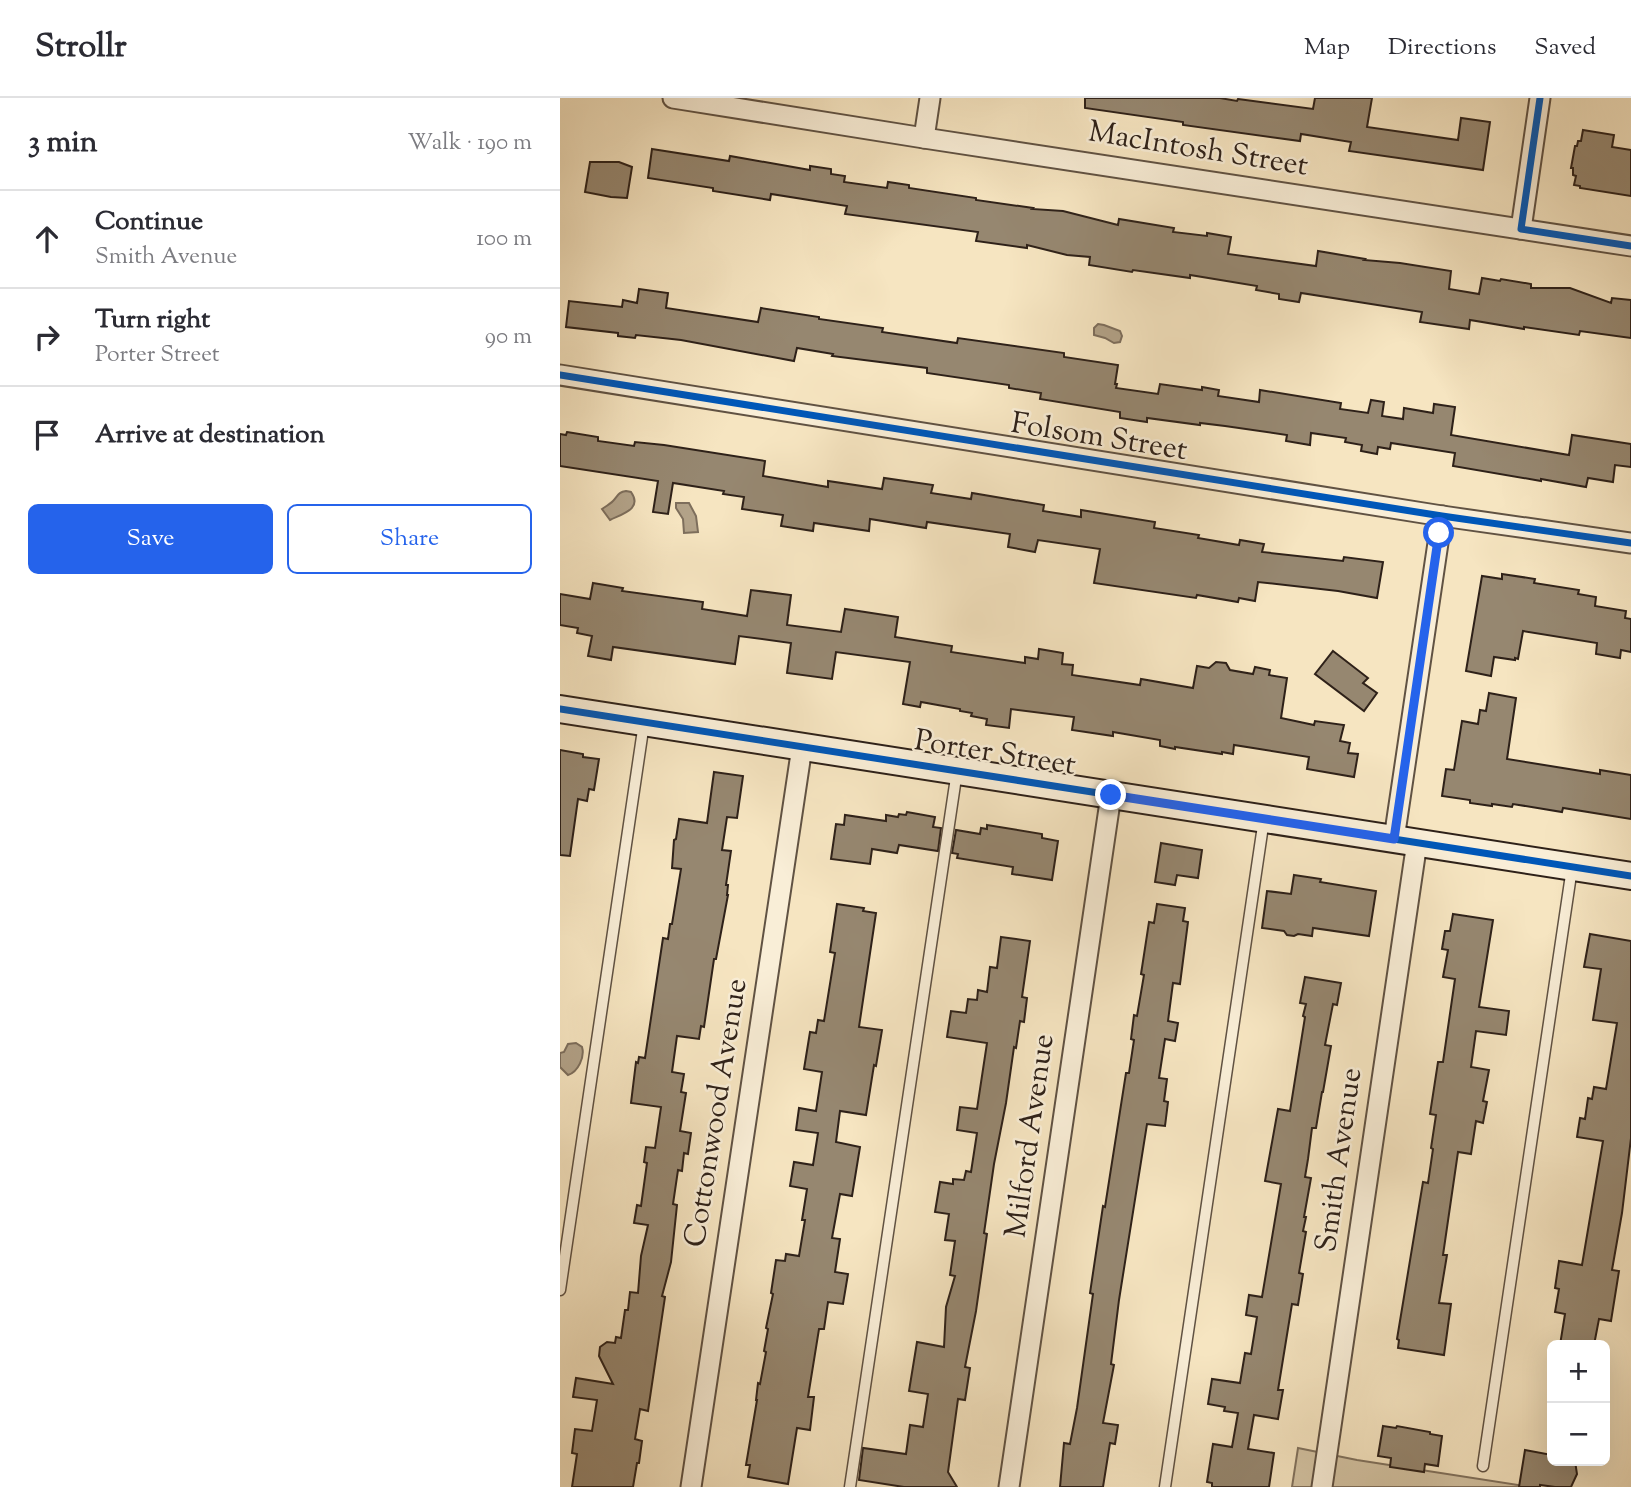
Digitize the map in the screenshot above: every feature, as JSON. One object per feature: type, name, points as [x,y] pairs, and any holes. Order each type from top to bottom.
[{"type":"street","name":"MacIntosh Street","points":[[673,98],[1631,246]]},
{"type":"street","points":[[924,138],[930,98]]},
{"type":"street","points":[[1521,229],[1540,98]]},
{"type":"street","name":"Folsom Street","points":[[560,375],[1442,516],[1631,543]]},
{"type":"street","name":"Smith Avenue","points":[[1322,1487],[1405,840],[1442,516]]},
{"type":"street","name":"Porter Street","points":[[560,709],[1631,876]]},
{"type":"street","name":"Cottonwood Avenue","points":[[691,1487],[802,747]]},
{"type":"street","name":"Milford Avenue","points":[[1009,1487],[1111,795]]},
{"type":"lane","points":[[560,1290],[644,722]]},
{"type":"lane","points":[[850,1487],[957,771]]},
{"type":"lane","points":[[1165,1487],[1264,819]]},
{"type":"lane","points":[[1483,1466],[1573,866]]},
{"type":"shaded area","points":[[1098,324],[1120,331],[1120,342],[1114,343],[1094,335],[1094,328]]},
{"type":"shaded area","points":[[626,491],[631,492],[634,498],[633,507],[610,520],[602,509]]},
{"type":"shaded area","points":[[676,503],[689,503],[696,516],[698,532],[684,533],[683,519]]},
{"type":"shaded area","points":[[576,1043],[582,1047],[582,1059],[575,1071],[568,1075],[560,1067],[560,1053],[564,1052],[568,1044]]},
{"type":"shaded area","points":[[1298,1448],[1357,1460],[1531,1487],[1292,1487]]},
{"type":"building","points":[[1085,98],[1220,98],[1313,109],[1315,98],[1372,98],[1367,127],[1458,140],[1461,118],[1490,122],[1483,170],[1349,151],[1351,142],[1301,134],[1300,141],[1085,108]]},
{"type":"building","points":[[1583,130],[1614,135],[1612,147],[1631,150],[1631,196],[1574,185],[1576,176],[1571,168],[1575,146],[1581,141]]},
{"type":"building","points":[[652,149],[729,161],[730,156],[810,170],[810,166],[831,169],[831,174],[845,176],[844,182],[887,188],[888,182],[976,200],[1063,211],[1118,225],[1119,219],[1174,228],[1173,232],[1231,237],[1228,254],[1316,266],[1318,251],[1451,271],[1449,289],[1479,294],[1482,278],[1531,284],[1531,288],[1570,288],[1611,303],[1612,298],[1631,300],[1631,338],[1580,331],[1579,335],[1524,329],[1470,320],[1469,329],[1420,322],[1422,312],[1301,293],[1299,302],[1279,299],[1279,294],[1256,290],[1257,286],[1190,275],[1190,278],[1089,265],[1090,257],[1067,255],[1027,245],[1027,248],[976,241],[978,232],[845,214],[847,206],[771,194],[770,200],[648,178]]},
{"type":"building","points":[[590,162],[619,162],[632,167],[627,198],[585,192]]},
{"type":"building","points":[[639,289],[668,293],[666,308],[758,322],[761,308],[883,328],[882,332],[957,343],[958,338],[1064,353],[1064,357],[1118,365],[1116,388],[1158,394],[1160,384],[1202,390],[1202,387],[1219,390],[1218,396],[1259,402],[1260,390],[1341,403],[1340,409],[1368,413],[1371,400],[1384,402],[1382,416],[1403,419],[1404,408],[1433,413],[1434,404],[1455,407],[1451,435],[1569,455],[1572,435],[1631,444],[1631,467],[1615,465],[1613,482],[1588,478],[1586,487],[1453,466],[1455,453],[1391,443],[1390,449],[1378,447],[1377,454],[1361,451],[1362,445],[1345,442],[1346,438],[1311,433],[1310,445],[1286,441],[1287,435],[1225,426],[1120,418],[1120,412],[1040,399],[1041,393],[1009,388],[1009,385],[927,373],[927,368],[832,356],[833,354],[797,348],[794,361],[681,340],[636,335],[635,338],[618,336],[618,333],[566,327],[569,301],[622,307],[623,300],[637,303]]},
{"type":"building","points":[[567,432],[598,437],[598,441],[634,446],[635,442],[664,445],[765,461],[763,476],[828,487],[828,481],[882,489],[884,478],[933,485],[931,493],[971,499],[972,493],[1044,505],[1043,511],[1081,517],[1081,510],[1155,522],[1154,528],[1199,535],[1198,538],[1239,545],[1240,540],[1264,544],[1262,552],[1343,561],[1344,557],[1383,562],[1377,598],[1258,582],[1255,601],[1239,598],[1238,602],[1094,583],[1100,549],[1038,540],[1035,552],[1008,547],[1010,534],[927,522],[926,528],[870,519],[869,531],[814,523],[813,531],[781,526],[783,515],[742,509],[744,497],[673,483],[668,514],[653,512],[658,481],[560,466],[560,434],[566,435]]},
{"type":"building","points":[[1502,574],[1535,579],[1534,583],[1579,590],[1578,594],[1596,597],[1595,606],[1626,611],[1625,618],[1631,619],[1631,652],[1621,650],[1620,658],[1596,654],[1597,643],[1523,631],[1518,659],[1494,657],[1491,676],[1466,671],[1482,576],[1502,579]]},
{"type":"building","points":[[593,583],[623,588],[622,591],[703,602],[702,609],[747,616],[751,590],[791,595],[787,625],[841,632],[845,609],[898,617],[895,637],[952,646],[951,652],[1025,663],[1025,657],[1038,659],[1039,649],[1063,653],[1062,664],[1073,665],[1072,675],[1140,685],[1141,679],[1193,688],[1197,666],[1209,668],[1216,662],[1226,663],[1230,670],[1253,674],[1255,667],[1270,670],[1269,675],[1287,678],[1281,718],[1314,725],[1315,721],[1344,725],[1340,741],[1350,743],[1348,753],[1358,754],[1354,777],[1307,769],[1309,757],[1234,745],[1233,754],[1175,749],[1160,746],[1160,740],[1113,732],[1113,736],[1072,730],[1074,717],[1011,709],[1009,728],[986,725],[987,719],[971,716],[972,713],[960,709],[921,702],[920,707],[903,704],[910,662],[836,652],[832,679],[787,673],[791,643],[739,636],[735,664],[613,647],[611,660],[588,656],[592,636],[577,633],[578,628],[560,625],[560,594],[590,599]]},
{"type":"building","points":[[1333,651],[1368,678],[1363,683],[1377,693],[1364,711],[1315,674]]},
{"type":"building","points":[[1489,693],[1516,698],[1507,759],[1600,774],[1600,770],[1631,775],[1631,819],[1563,808],[1562,812],[1513,804],[1512,807],[1492,806],[1442,796],[1446,769],[1454,770],[1462,721],[1478,724],[1480,710],[1486,711]]},
{"type":"building","points":[[560,750],[599,759],[594,790],[589,789],[587,801],[578,799],[570,856],[560,855]]},
{"type":"building","points":[[714,772],[743,776],[737,818],[727,817],[722,850],[731,851],[726,885],[728,895],[714,959],[704,1027],[701,1026],[699,1039],[677,1036],[672,1072],[684,1074],[681,1092],[686,1093],[680,1131],[691,1133],[688,1154],[684,1153],[682,1171],[678,1170],[673,1204],[677,1205],[671,1262],[662,1296],[665,1297],[648,1411],[640,1409],[635,1439],[642,1441],[639,1463],[633,1487],[572,1487],[577,1454],[572,1453],[575,1429],[592,1431],[597,1400],[573,1397],[576,1378],[613,1384],[599,1356],[600,1347],[607,1342],[615,1343],[616,1337],[621,1338],[630,1292],[638,1293],[641,1256],[648,1225],[634,1223],[637,1205],[641,1206],[647,1163],[644,1162],[646,1147],[655,1148],[661,1107],[631,1103],[636,1062],[638,1063],[639,1057],[645,1058],[663,938],[668,939],[672,924],[681,869],[672,868],[679,819],[707,823]]},
{"type":"building","points":[[907,812],[935,817],[933,827],[941,828],[938,851],[899,845],[897,853],[872,849],[870,864],[831,859],[836,824],[844,825],[845,815],[886,821],[886,815],[898,817],[899,814],[906,815]]},
{"type":"building","points":[[987,825],[1042,834],[1042,838],[1058,841],[1052,880],[1012,874],[1013,867],[957,858],[958,854],[952,853],[956,830],[980,834],[981,828],[987,829]]},
{"type":"building","points":[[1161,843],[1202,850],[1198,878],[1177,875],[1175,885],[1155,882]]},
{"type":"building","points":[[1294,875],[1376,891],[1369,936],[1313,928],[1312,936],[1294,936],[1287,935],[1284,931],[1262,928],[1267,891],[1291,894]]},
{"type":"building","points":[[837,904],[864,908],[863,911],[876,913],[859,1027],[882,1030],[866,1115],[840,1111],[836,1142],[860,1147],[852,1196],[840,1194],[832,1238],[840,1239],[835,1272],[848,1274],[843,1304],[828,1302],[824,1329],[819,1329],[808,1397],[814,1397],[810,1430],[797,1428],[788,1484],[748,1477],[750,1465],[746,1465],[758,1383],[760,1384],[766,1352],[766,1328],[776,1260],[785,1261],[786,1254],[799,1256],[805,1220],[802,1220],[807,1189],[790,1186],[794,1162],[813,1165],[818,1133],[796,1130],[799,1108],[816,1111],[822,1072],[804,1069],[810,1032],[816,1033],[818,1020],[824,1021],[835,953],[830,952]]},
{"type":"building","points":[[1157,904],[1185,908],[1183,921],[1188,922],[1180,984],[1173,983],[1168,1021],[1178,1023],[1175,1041],[1165,1039],[1159,1078],[1167,1079],[1165,1126],[1147,1124],[1119,1300],[1111,1364],[1114,1365],[1103,1423],[1118,1425],[1115,1444],[1110,1443],[1103,1487],[1060,1487],[1064,1443],[1070,1444],[1077,1408],[1093,1294],[1090,1293],[1126,1073],[1129,1073],[1134,1040],[1131,1039],[1134,1015],[1137,1016],[1144,975],[1141,974],[1149,922],[1154,923]]},
{"type":"building","points":[[1453,914],[1493,920],[1479,1007],[1509,1011],[1506,1035],[1476,1031],[1471,1067],[1489,1070],[1483,1101],[1487,1102],[1483,1123],[1476,1121],[1471,1154],[1458,1152],[1439,1303],[1451,1304],[1444,1355],[1398,1348],[1397,1339],[1423,1182],[1428,1183],[1433,1149],[1436,1115],[1430,1114],[1438,1062],[1443,1062],[1455,979],[1443,977],[1448,950],[1442,949],[1445,931],[1450,931]]},
{"type":"building","points":[[1590,934],[1631,941],[1631,1138],[1612,1270],[1619,1271],[1611,1321],[1599,1319],[1595,1340],[1561,1340],[1565,1314],[1555,1312],[1559,1289],[1555,1288],[1559,1261],[1582,1265],[1603,1141],[1577,1137],[1580,1118],[1585,1119],[1588,1098],[1592,1099],[1594,1087],[1606,1089],[1617,1023],[1593,1020],[1601,969],[1584,967]]},
{"type":"building","points":[[1001,937],[1030,941],[1022,997],[1027,998],[1024,1022],[1020,1021],[1016,1048],[1014,1047],[994,1164],[976,1311],[965,1367],[970,1368],[965,1400],[958,1399],[948,1472],[957,1487],[904,1487],[859,1480],[863,1448],[906,1454],[910,1425],[923,1427],[928,1394],[909,1391],[917,1342],[944,1347],[946,1307],[955,1276],[950,1275],[955,1241],[945,1240],[949,1214],[935,1212],[940,1182],[953,1184],[953,1179],[964,1180],[966,1171],[971,1172],[977,1133],[957,1130],[960,1107],[977,1109],[987,1043],[947,1037],[951,1011],[966,1013],[968,999],[977,1000],[978,990],[987,992],[990,967],[997,968]]},
{"type":"building","points":[[1305,977],[1341,983],[1337,1005],[1333,1004],[1325,1045],[1331,1046],[1316,1128],[1312,1128],[1305,1177],[1311,1178],[1299,1273],[1303,1274],[1298,1305],[1292,1304],[1278,1390],[1283,1390],[1278,1419],[1254,1415],[1248,1449],[1274,1453],[1269,1487],[1212,1487],[1212,1483],[1207,1482],[1213,1444],[1232,1447],[1238,1413],[1224,1411],[1225,1407],[1208,1404],[1212,1379],[1240,1383],[1245,1353],[1251,1354],[1257,1317],[1246,1315],[1249,1295],[1262,1297],[1281,1184],[1265,1181],[1278,1109],[1290,1111],[1305,1017],[1306,1004],[1300,1003]]},
{"type":"building","points":[[1383,1426],[1397,1426],[1442,1436],[1438,1466],[1425,1464],[1424,1472],[1390,1467],[1391,1458],[1378,1456]]},
{"type":"building","points":[[1525,1450],[1547,1454],[1547,1466],[1576,1466],[1577,1474],[1571,1487],[1519,1487]]},
{"type":"cycle path","points":[[1540,98],[1521,229],[1631,246]]},
{"type":"cycle path","points":[[560,375],[1442,516],[1631,543]]},
{"type":"cycle path","points":[[560,709],[1631,876]]},
{"type":"route","points":[[1111,795],[1394,839],[1439,533]]}]
